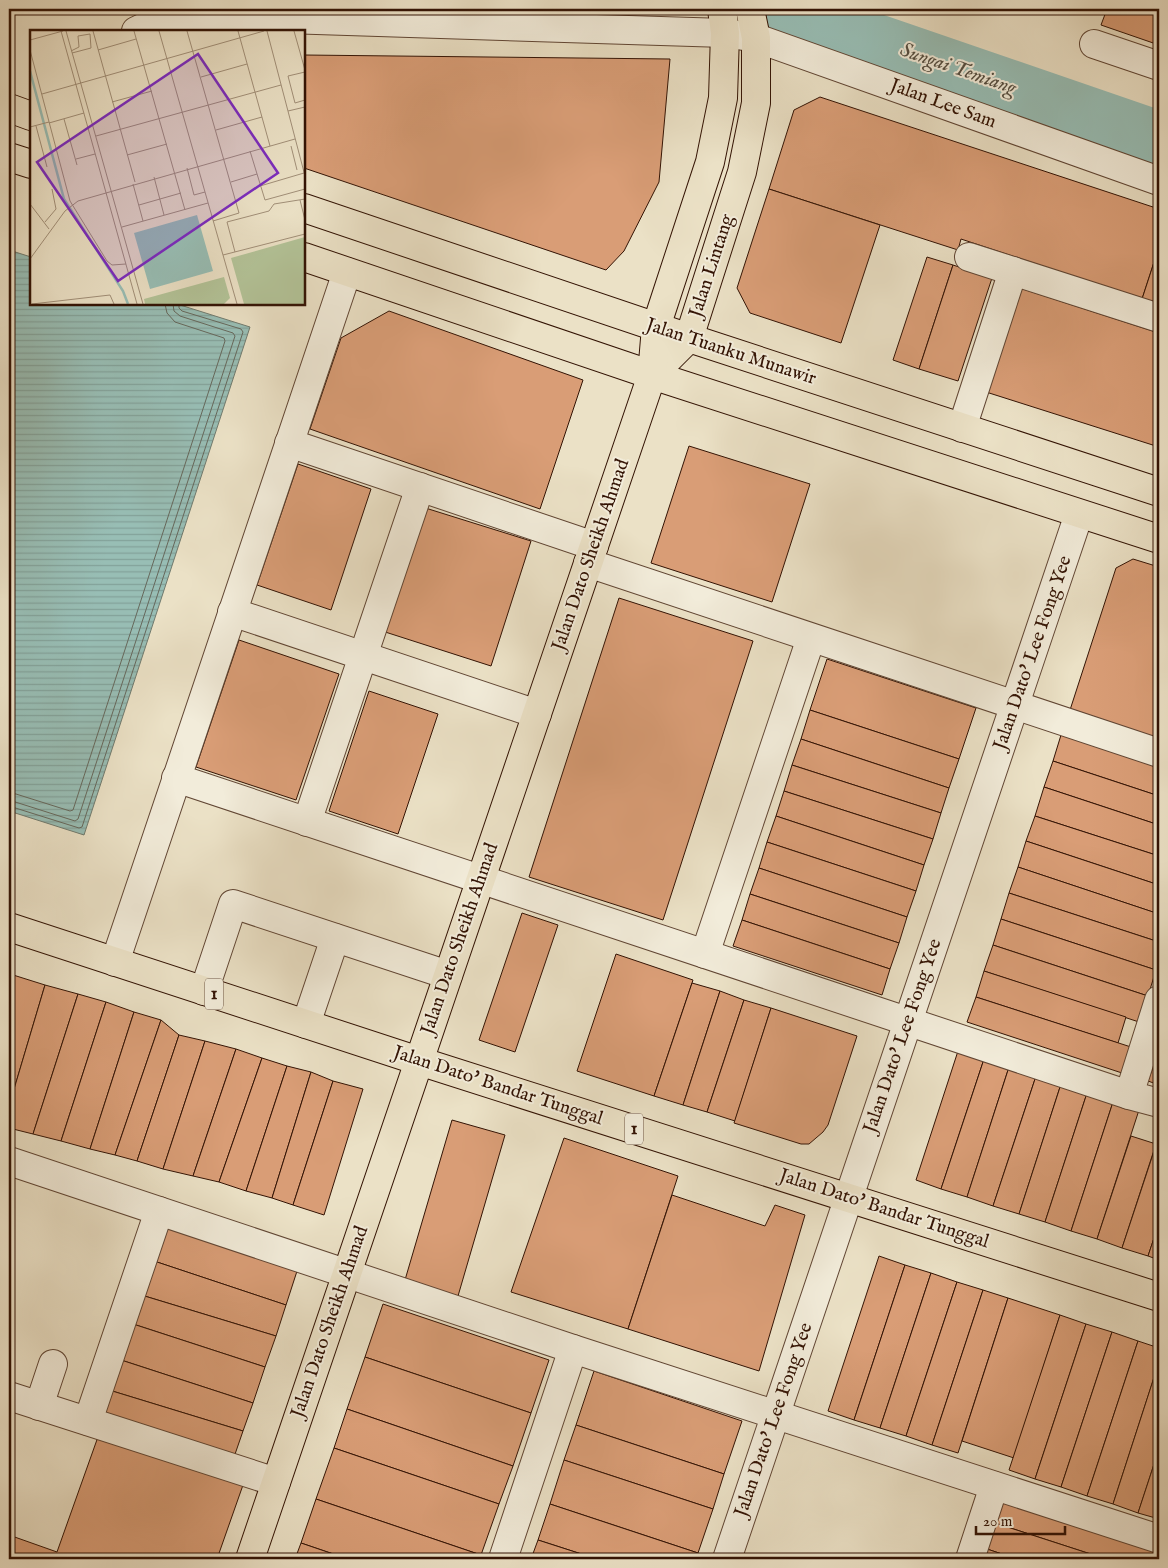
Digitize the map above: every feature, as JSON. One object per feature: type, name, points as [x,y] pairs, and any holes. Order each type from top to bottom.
[{"type":"main road","name":"Jalan Lintang","points":[[652,375],[656,327],[710,162],[723,98],[723,18]]},
{"type":"main road","name":"Jalan Lintang","points":[[652,375],[689,338],[742,172],[756,103],[753,21]]},
{"type":"main road","points":[[9,108],[30,116]]},
{"type":"main road","points":[[9,157],[30,164]]},
{"type":"main road","name":"Jalan Tuanku Munawir","points":[[305,208],[689,338],[1159,492]]},
{"type":"main road","points":[[305,257],[652,375],[1159,540]]},
{"type":"main road","name":"Jalan Dato Sheikh Ahmad","points":[[250,1559],[652,375]]},
{"type":"main road","name":"Jalan Dato' Bandar Tunggal","points":[[9,927],[419,1061],[1159,1297]]},
{"type":"street","name":"Jalan Lee Sam","points":[[138,30],[159,20],[187,16],[723,18],[753,21],[1159,181]]},
{"type":"street","points":[[1094,44],[1159,66]]},
{"type":"street","points":[[969,257],[1159,318]]},
{"type":"street","points":[[962,428],[1013,271]]},
{"type":"street","points":[[115,962],[347,272]]},
{"type":"street","points":[[289,443],[420,487],[591,555],[811,638],[1159,753]]},
{"type":"street","points":[[307,822],[420,487]]},
{"type":"street","name":"Jalan Dato' Lee Fong Yee","points":[[727,1559],[1080,514]]},
{"type":"street","points":[[232,612],[537,714]]},
{"type":"street","points":[[705,954],[811,638]]},
{"type":"street","points":[[176,778],[908,1022],[1129,1095],[1159,1103]]},
{"type":"street","points":[[204,991],[233,904],[448,975]]},
{"type":"street","points":[[306,1024],[335,938]]},
{"type":"street","points":[[1129,1095],[1159,1000]]},
{"type":"street","points":[[9,1161],[573,1349],[1159,1539]]},
{"type":"street","points":[[88,1421],[158,1211]]},
{"type":"street","points":[[503,1559],[573,1349]]},
{"type":"street","points":[[40,1406],[53,1364]]},
{"type":"street","points":[[9,1396],[276,1482]]},
{"type":"street","points":[[970,1559],[994,1486]]},
{"type":"water","points":[[9,250],[30,257],[30,305],[180,305],[250,327],[84,835],[9,811]]},
{"type":"building","points":[[1107,9],[1159,9],[1159,45],[1101,25]]},
{"type":"building","points":[[305,55],[670,59],[659,182],[624,251],[606,270],[305,168]]},
{"type":"building","points":[[820,97],[1159,209],[1159,247],[1142,299],[961,239],[958,250],[769,189],[794,110]]},
{"type":"building","points":[[769,189],[880,225],[841,343],[750,313],[737,288]]},
{"type":"building","points":[[1159,247],[1159,304],[1142,299]]},
{"type":"building","points":[[927,257],[953,265],[919,369],[893,360]]},
{"type":"building","points":[[953,265],[992,278],[958,381],[919,369]]},
{"type":"building","points":[[1020,288],[1159,333],[1159,447],[986,392]]},
{"type":"building","points":[[389,311],[583,380],[540,509],[310,429],[341,338]]},
{"type":"building","points":[[689,446],[810,484],[772,602],[651,563]]},
{"type":"building","points":[[298,464],[371,489],[331,610],[257,585]]},
{"type":"building","points":[[419,506],[531,541],[491,666],[379,630]]},
{"type":"building","points":[[1133,559],[1159,567],[1159,739],[1070,710],[1116,568]]},
{"type":"building","points":[[619,598],[753,641],[663,920],[529,877]]},
{"type":"building","points":[[239,640],[339,674],[296,800],[196,767]]},
{"type":"building","points":[[827,659],[976,708],[959,759],[810,710]]},
{"type":"building","points":[[369,691],[438,714],[398,834],[329,811]]},
{"type":"building","points":[[810,710],[959,759],[949,788],[801,739]]},
{"type":"building","points":[[1061,735],[1159,767],[1159,796],[1053,761]]},
{"type":"building","points":[[801,739],[949,788],[941,813],[792,765]]},
{"type":"building","points":[[1053,761],[1159,796],[1159,825],[1044,787]]},
{"type":"building","points":[[792,765],[941,813],[933,839],[784,791]]},
{"type":"building","points":[[1044,787],[1159,825],[1159,856],[1035,816]]},
{"type":"building","points":[[784,791],[933,839],[924,865],[776,816]]},
{"type":"building","points":[[776,816],[924,865],[916,891],[767,842]]},
{"type":"building","points":[[1035,816],[1159,856],[1159,885],[1026,841]]},
{"type":"building","points":[[1026,841],[1159,885],[1159,914],[1018,867]]},
{"type":"building","points":[[767,842],[916,891],[907,917],[759,868]]},
{"type":"building","points":[[1018,867],[1159,914],[1159,942],[1009,893]]},
{"type":"building","points":[[759,868],[907,917],[899,943],[750,894]]},
{"type":"building","points":[[1009,893],[1159,942],[1159,961],[1156,970],[1001,919]]},
{"type":"building","points":[[750,894],[899,943],[890,969],[742,920]]},
{"type":"building","points":[[522,913],[558,925],[515,1052],[479,1040]]},
{"type":"building","points":[[1001,919],[1156,970],[1148,996],[993,945]]},
{"type":"building","points":[[742,920],[890,969],[882,995],[733,946]]},
{"type":"building","points":[[993,945],[1148,996],[1139,1022],[984,971]]},
{"type":"building","points":[[616,954],[693,980],[654,1096],[577,1071]]},
{"type":"building","points":[[984,971],[1126,1017],[1118,1043],[976,997]]},
{"type":"building","points":[[10,974],[45,985],[9,1106],[9,977]]},
{"type":"building","points":[[692,983],[720,991],[683,1105],[654,1096]]},
{"type":"building","points":[[45,985],[78,994],[33,1134],[9,1128],[9,1106]]},
{"type":"building","points":[[720,991],[744,1000],[707,1112],[683,1105]]},
{"type":"building","points":[[78,994],[106,1002],[61,1141],[33,1134]]},
{"type":"building","points":[[976,997],[1131,1047],[1122,1073],[967,1022]]},
{"type":"building","points":[[744,1000],[771,1008],[735,1121],[707,1112]]},
{"type":"building","points":[[106,1002],[134,1012],[90,1149],[61,1141]]},
{"type":"building","points":[[771,1008],[857,1036],[828,1125],[809,1144],[801,1144],[734,1123]]},
{"type":"building","points":[[134,1012],[161,1020],[115,1155],[90,1149]]},
{"type":"building","points":[[161,1020],[179,1035],[137,1161],[115,1155]]},
{"type":"building","points":[[179,1035],[205,1041],[163,1169],[137,1161]]},
{"type":"building","points":[[205,1041],[236,1049],[193,1176],[163,1169]]},
{"type":"building","points":[[236,1049],[262,1058],[219,1182],[193,1176]]},
{"type":"building","points":[[958,1051],[984,1059],[941,1189],[916,1180]]},
{"type":"building","points":[[1157,1056],[1159,1057],[1159,1085],[1148,1081]]},
{"type":"building","points":[[262,1058],[287,1066],[246,1191],[219,1182]]},
{"type":"building","points":[[984,1059],[1009,1067],[967,1197],[941,1189]]},
{"type":"building","points":[[287,1066],[311,1072],[272,1198],[246,1191]]},
{"type":"building","points":[[1009,1067],[1036,1076],[993,1206],[967,1197]]},
{"type":"building","points":[[311,1072],[333,1081],[293,1205],[272,1198]]},
{"type":"building","points":[[1036,1076],[1061,1084],[1019,1214],[993,1206]]},
{"type":"building","points":[[333,1081],[363,1089],[324,1215],[293,1205]]},
{"type":"building","points":[[1061,1084],[1087,1093],[1045,1222],[1019,1214]]},
{"type":"building","points":[[1087,1093],[1113,1102],[1071,1231],[1045,1222]]},
{"type":"building","points":[[1113,1102],[1139,1110],[1097,1239],[1071,1231]]},
{"type":"building","points":[[452,1120],[505,1135],[458,1296],[405,1280]]},
{"type":"building","points":[[1131,1136],[1156,1144],[1122,1248],[1097,1239]]},
{"type":"building","points":[[1159,1136],[1159,1223],[1148,1256],[1122,1248]]},
{"type":"building","points":[[564,1138],[678,1176],[628,1329],[511,1292]]},
{"type":"building","points":[[672,1195],[765,1226],[775,1205],[805,1215],[759,1371],[628,1329]]},
{"type":"building","points":[[160,1219],[299,1265],[286,1305],[148,1259]]},
{"type":"building","points":[[1159,1223],[1159,1260],[1148,1256]]},
{"type":"building","points":[[879,1256],[905,1265],[854,1420],[828,1411]]},
{"type":"building","points":[[148,1259],[286,1305],[276,1336],[138,1294]]},
{"type":"building","points":[[905,1265],[931,1273],[880,1428],[854,1420]]},
{"type":"building","points":[[931,1273],[957,1282],[906,1436],[880,1428]]},
{"type":"building","points":[[957,1282],[983,1290],[932,1445],[906,1436]]},
{"type":"building","points":[[983,1290],[1008,1298],[958,1453],[932,1445]]},
{"type":"building","points":[[138,1294],[276,1336],[265,1367],[130,1323]]},
{"type":"building","points":[[1008,1298],[1060,1315],[1014,1458],[962,1441]]},
{"type":"building","points":[[383,1304],[549,1360],[531,1413],[365,1357]]},
{"type":"building","points":[[1060,1315],[1086,1324],[1035,1479],[1009,1470]]},
{"type":"building","points":[[130,1323],[265,1367],[253,1403],[118,1359]]},
{"type":"building","points":[[1086,1324],[1112,1332],[1061,1487],[1035,1479]]},
{"type":"building","points":[[1112,1332],[1138,1341],[1087,1496],[1061,1487]]},
{"type":"building","points":[[1138,1341],[1159,1348],[1159,1362],[1113,1504],[1087,1496]]},
{"type":"building","points":[[365,1357],[531,1413],[513,1466],[347,1409]]},
{"type":"building","points":[[118,1359],[253,1403],[243,1431],[109,1390]]},
{"type":"building","points":[[1159,1362],[1159,1449],[1138,1513],[1113,1504]]},
{"type":"building","points":[[594,1371],[742,1421],[724,1474],[576,1425]]},
{"type":"building","points":[[109,1390],[243,1431],[233,1460],[99,1418]]},
{"type":"building","points":[[347,1409],[513,1466],[499,1504],[334,1448]]},
{"type":"building","points":[[576,1425],[724,1474],[713,1509],[564,1460]]},
{"type":"building","points":[[99,1434],[243,1485],[217,1559],[9,1559],[9,1535],[57,1552]]},
{"type":"building","points":[[334,1448],[499,1504],[481,1555],[316,1499]]},
{"type":"building","points":[[1159,1449],[1159,1519],[1138,1513]]},
{"type":"building","points":[[564,1460],[713,1509],[698,1553],[550,1504]]},
{"type":"building","points":[[1001,1496],[1156,1547],[1152,1559],[1106,1559],[992,1522]]},
{"type":"building","points":[[316,1499],[481,1555],[480,1559],[348,1559],[301,1543]]},
{"type":"building","points":[[550,1504],[698,1553],[696,1559],[597,1559],[538,1540]]},
{"type":"building","points":[[992,1522],[1106,1559],[1017,1559],[984,1548]]},
{"type":"building","points":[[538,1540],[597,1559],[531,1559]]},
{"type":"building","points":[[301,1543],[348,1559],[295,1559]]},
{"type":"building","points":[[984,1548],[1017,1559],[980,1559]]},
{"type":"waterway","name":"Sungai Temiang","points":[[755,9],[798,14],[1159,138]]}]
